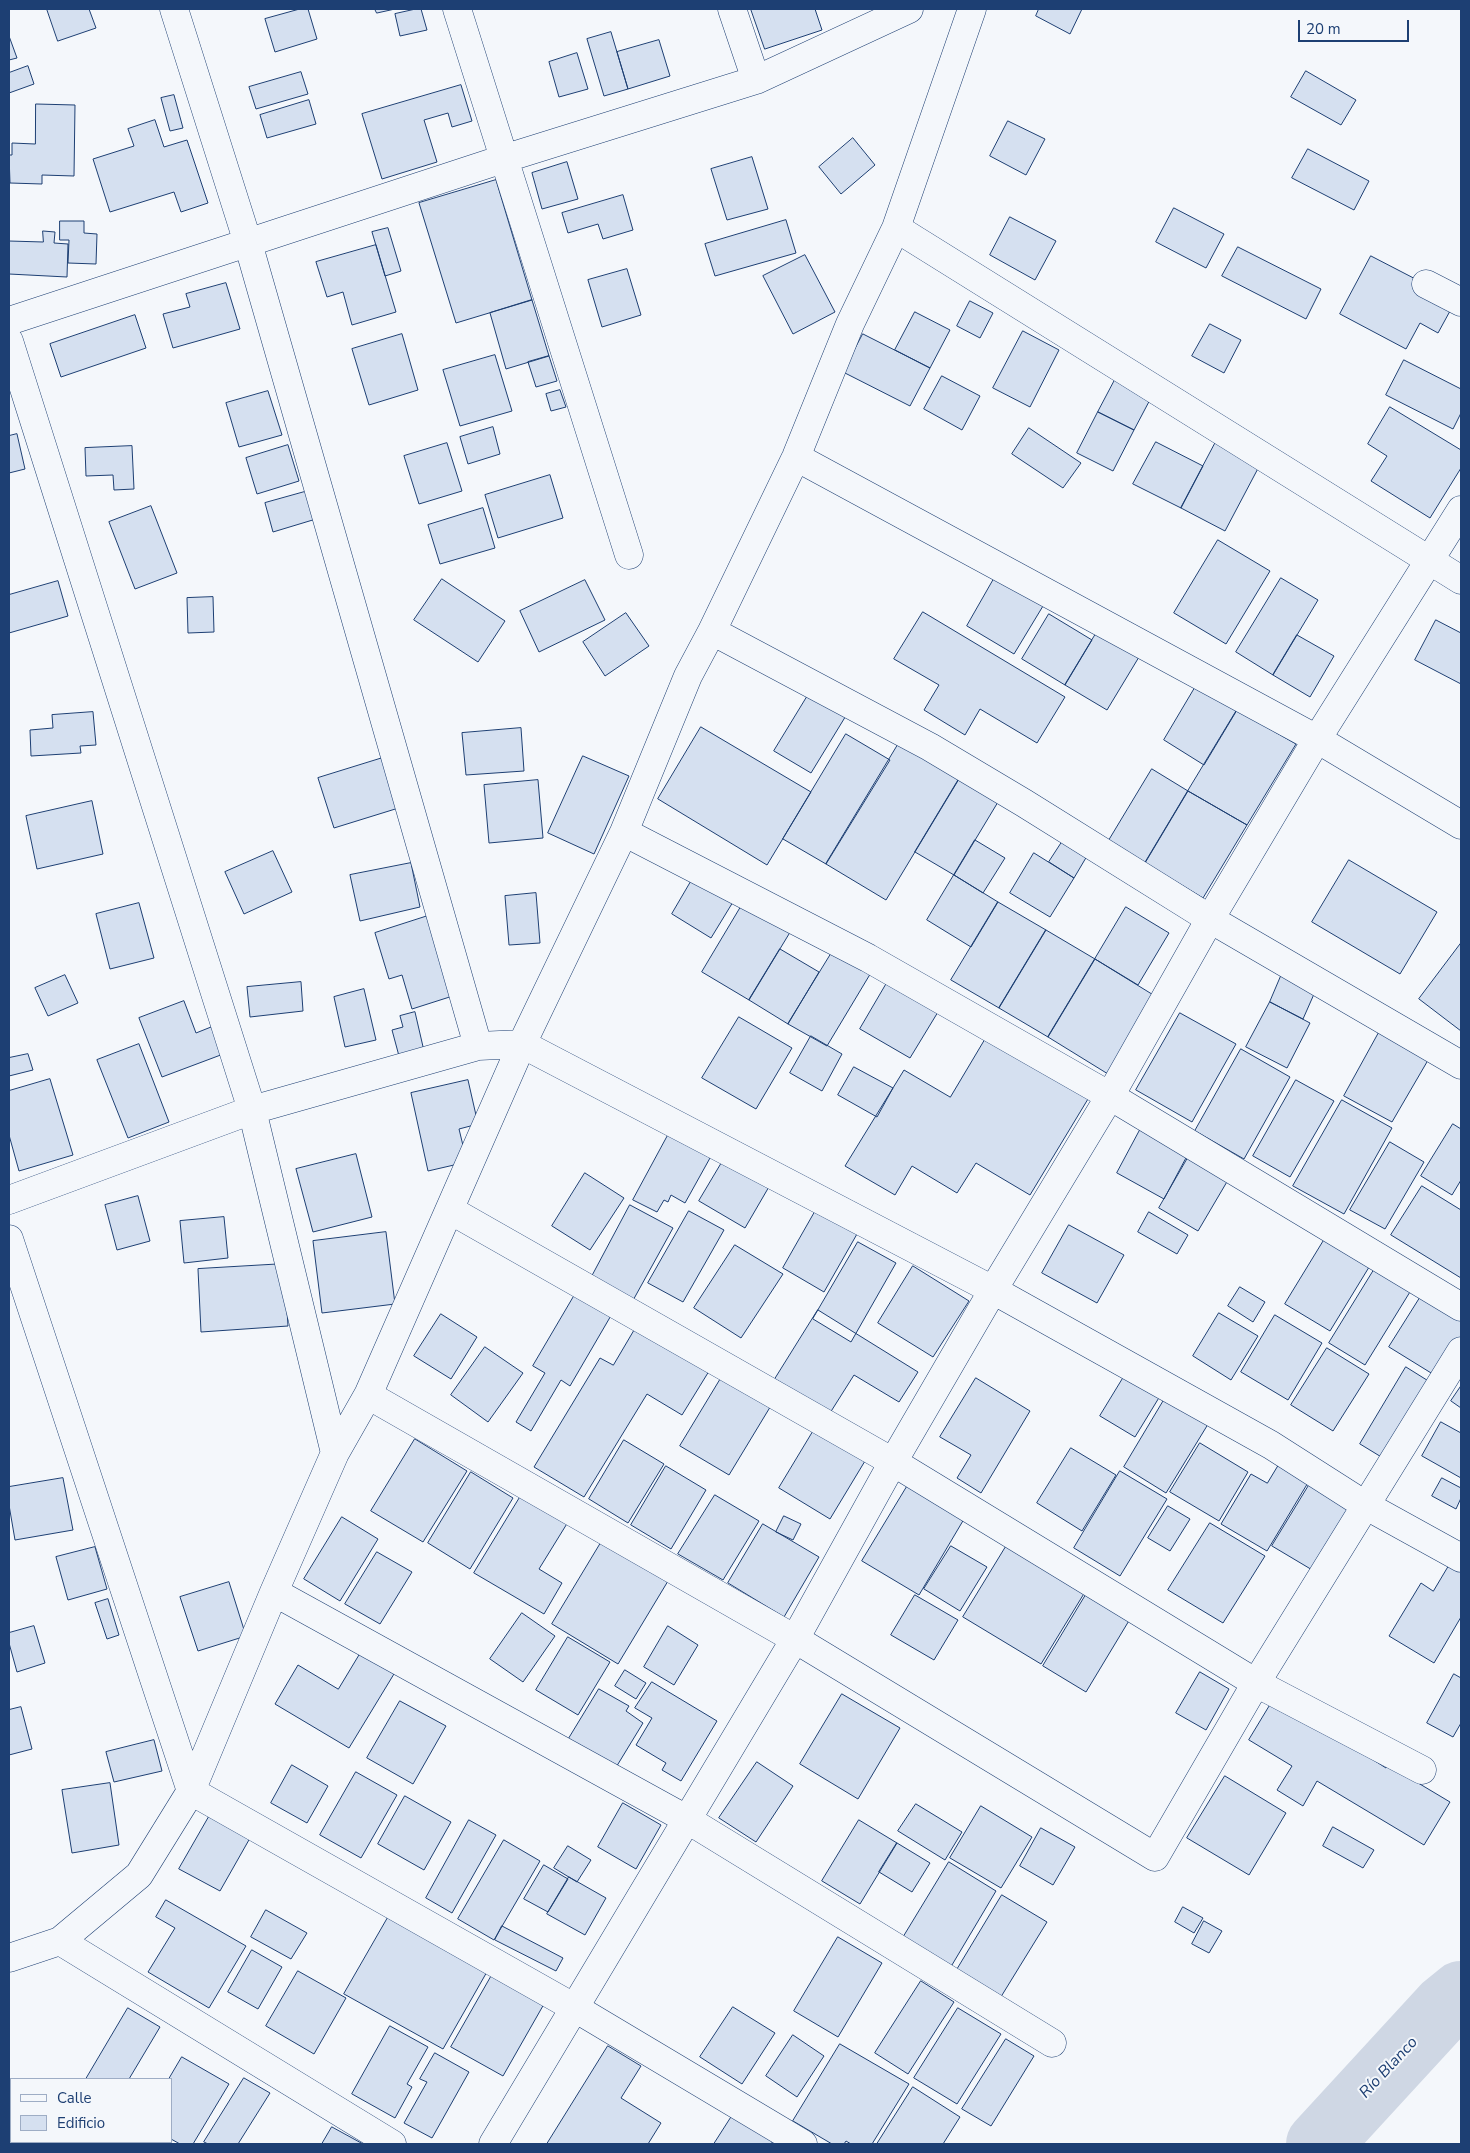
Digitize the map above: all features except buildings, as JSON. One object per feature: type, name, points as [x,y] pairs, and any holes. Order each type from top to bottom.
[{"type":"street","points":[[174,9],[248,243],[478,1046]]},
{"type":"street","points":[[458,9],[503,159],[629,555]]},
{"type":"street","points":[[732,9],[756,80]]},
{"type":"street","points":[[9,321],[503,159],[756,80],[910,9]]},
{"type":"street","points":[[9,1958],[60,1941],[139,1875],[192,1791],[274,1592],[335,1454],[368,1395],[522,1044],[624,832],[688,676],[712,632],[796,457],[850,324],[896,228],[972,9]]},
{"type":"street","points":[[896,228],[1461,580]]},
{"type":"street","points":[[1426,284],[1461,302]]},
{"type":"street","points":[[9,341],[252,1110],[335,1454]]},
{"type":"street","points":[[796,457],[1316,739],[1461,825]]},
{"type":"street","points":[[492,2144],[795,1639],[893,1462],[993,1290],[1110,1096],[1210,919],[1316,739],[1461,510]]},
{"type":"street","points":[[712,632],[930,748],[1024,803],[1210,919],[1461,1066]]},
{"type":"street","points":[[624,832],[868,958],[1110,1096],[1461,1308]]},
{"type":"street","points":[[9,1200],[252,1110],[478,1046],[522,1044],[993,1290],[1271,1445],[1365,1505],[1461,1558]]},
{"type":"street","points":[[450,1210],[893,1462],[1256,1683],[1422,1770]]},
{"type":"street","points":[[9,1239],[192,1791],[575,2008],[803,2144]]},
{"type":"street","points":[[368,1395],[795,1639],[1155,1857],[1256,1683],[1461,1351]]},
{"type":"street","points":[[274,1592],[688,1820],[1052,2043]]},
{"type":"street","points":[[60,1941],[392,2144]]},
{"type":"waterway","name":"Río Blanco","points":[[1319,2144],[1445,2007],[1461,1994]]}]
